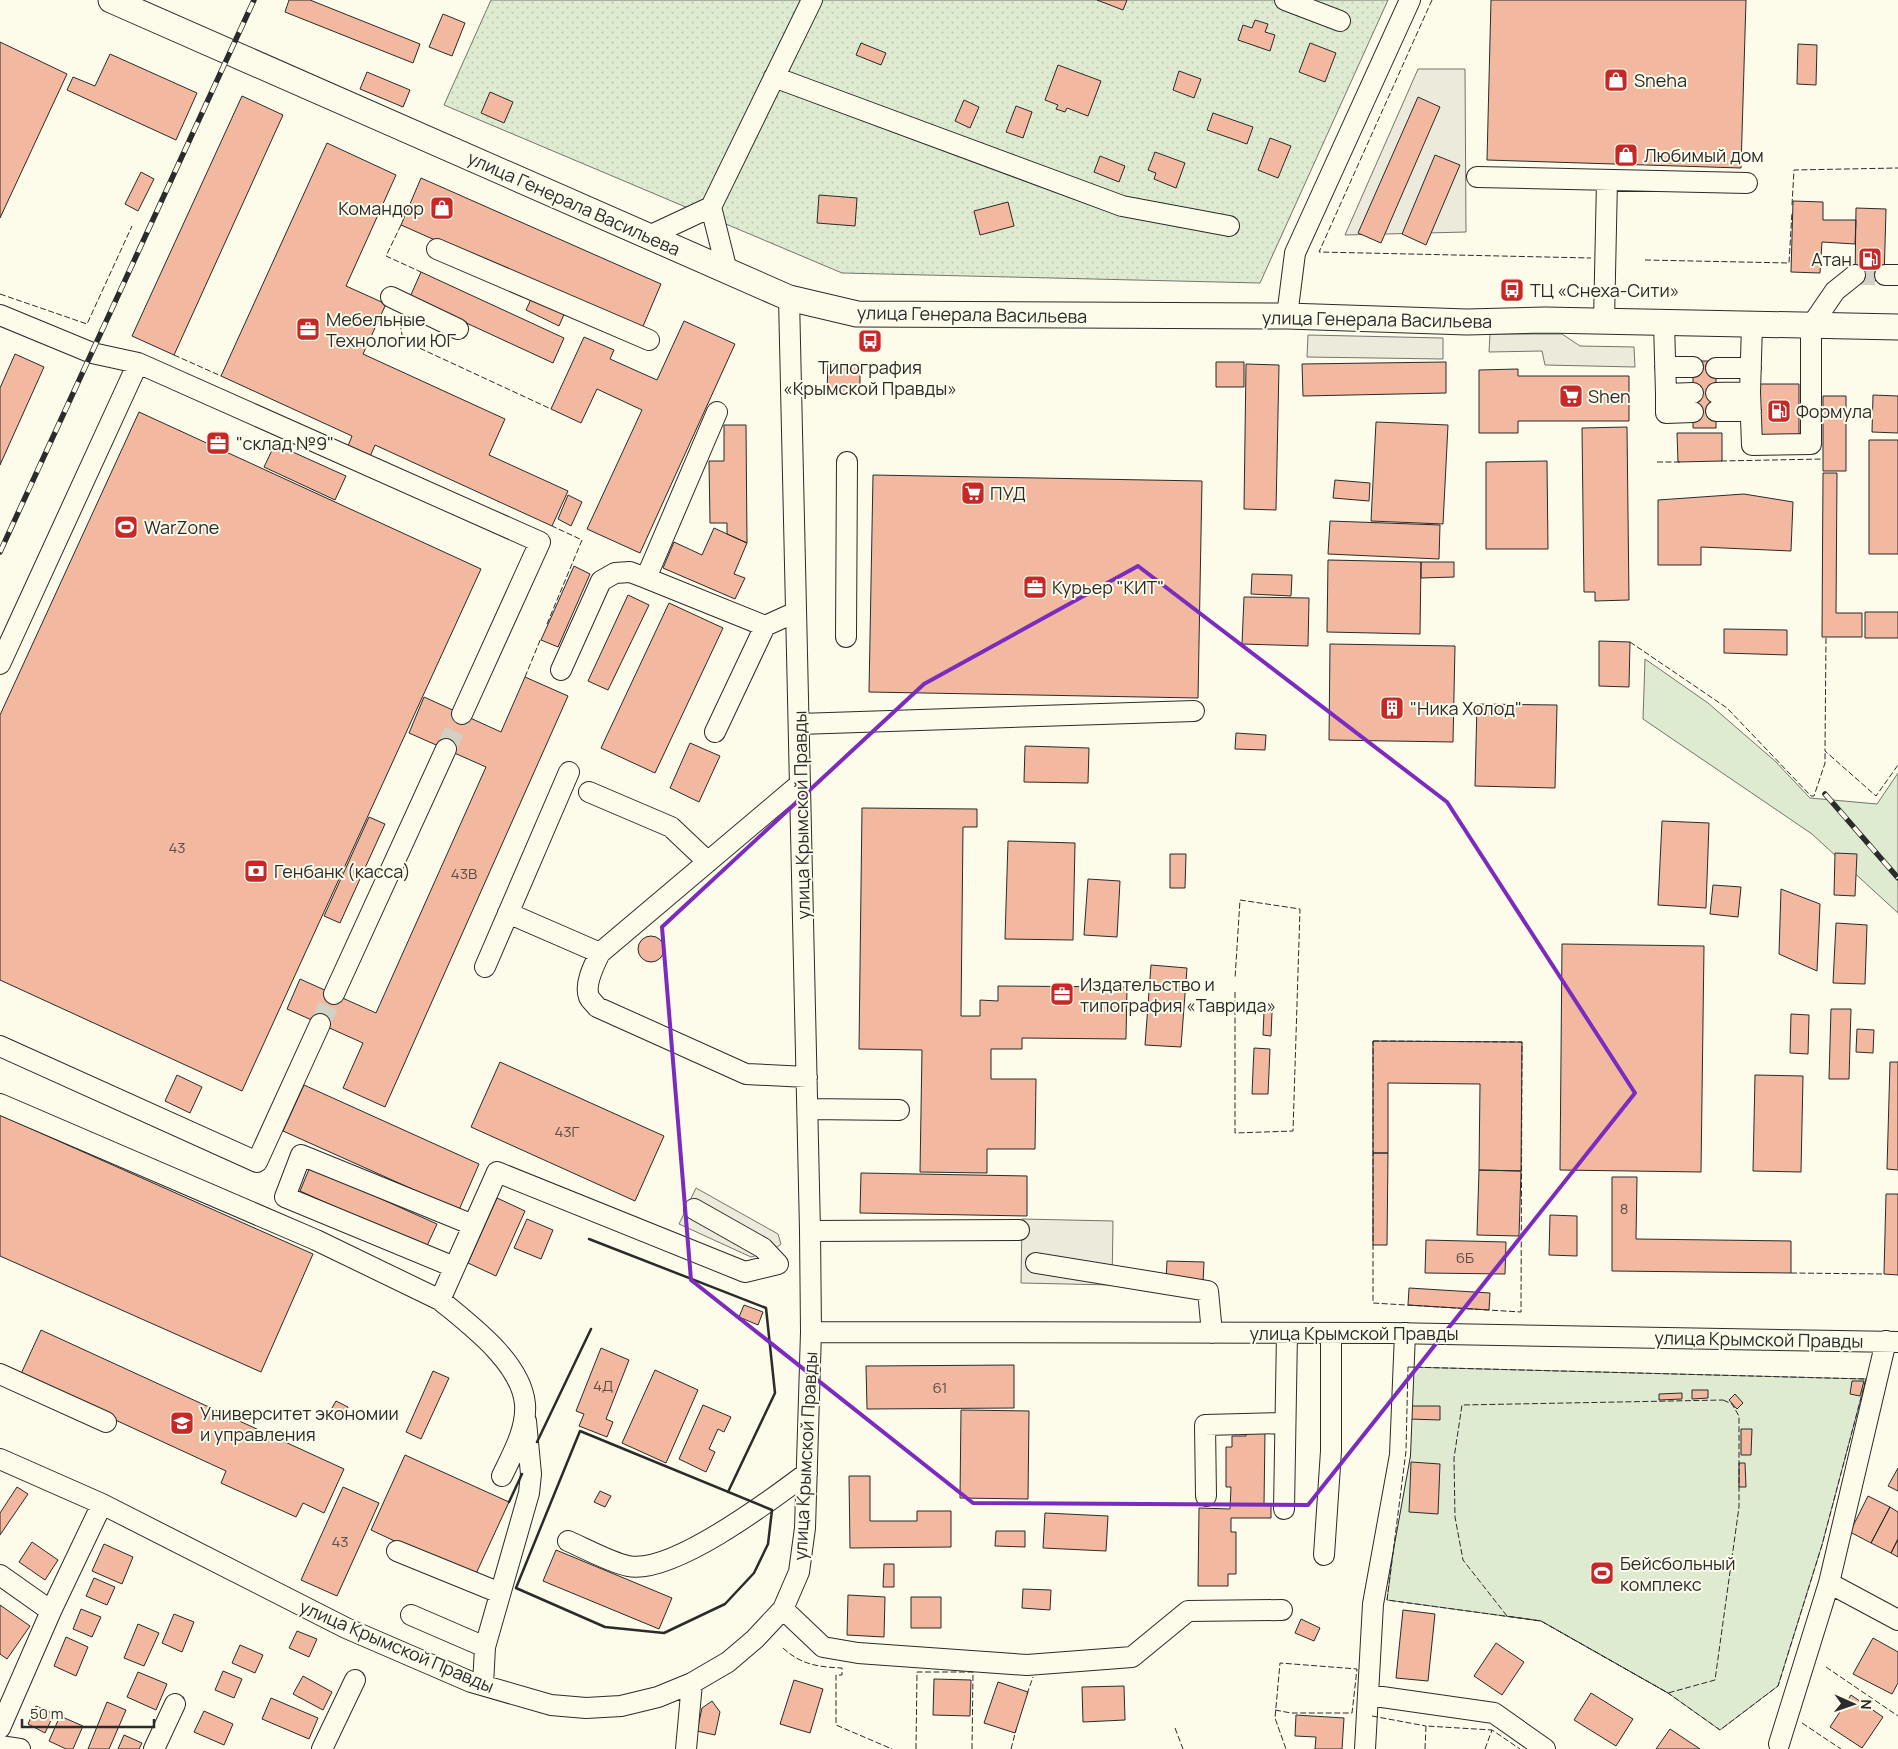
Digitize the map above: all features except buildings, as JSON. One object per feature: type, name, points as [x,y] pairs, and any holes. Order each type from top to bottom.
[{"type":"main road","name":"улица Генерала Васильева","points":[[111,0],[789,298],[857,314],[1287,316],[1467,322],[1545,320],[1664,324],[1898,327]]},
{"type":"street","points":[[648,236],[711,207],[812,0]]},
{"type":"street","points":[[1285,0],[1340,21]]},
{"type":"street","points":[[1287,316],[1295,254],[1410,0]]},
{"type":"street","points":[[774,77],[1122,206],[1229,226]]},
{"type":"street","points":[[1476,177],[1747,183]]},
{"type":"street","points":[[1604,322],[1606,180]]},
{"type":"street","points":[[711,207],[726,267]]},
{"type":"street","points":[[437,249],[649,340]]},
{"type":"street","points":[[1752,325],[1750,402],[1752,445],[1811,444],[1811,326],[1835,291],[1855,275]]},
{"type":"street","points":[[391,297],[458,329]]},
{"type":"street","name":"улица Крымской Правды","points":[[0,1459],[102,1504],[346,1628],[471,1682],[550,1705],[586,1708],[621,1706],[658,1697],[692,1683],[728,1662],[755,1639],[783,1609],[799,1572],[805,1528],[811,1332],[808,1109],[789,298]]},
{"type":"street","points":[[0,315],[92,353],[138,363],[540,542],[462,714]]},
{"type":"street","points":[[1664,324],[1666,394],[1693,403]]},
{"type":"street","points":[[0,664],[138,363]]},
{"type":"street","points":[[1665,367],[1693,367]]},
{"type":"street","points":[[1716,368],[1751,368]]},
{"type":"street","points":[[1716,402],[1750,402]]},
{"type":"street","points":[[646,578],[717,412]]},
{"type":"street","points":[[846,637],[847,462]]},
{"type":"street","points":[[562,670],[601,581],[615,573],[630,572],[765,626]]},
{"type":"street","points":[[715,732],[765,626],[796,612]]},
{"type":"street","points":[[799,724],[1194,711]]},
{"type":"street","points":[[334,994],[446,749]]},
{"type":"street","points":[[485,967],[569,772]]},
{"type":"street","points":[[800,784],[600,953],[592,967],[588,987],[589,997],[597,1007],[746,1074],[807,1076]]},
{"type":"street","points":[[589,792],[671,827],[708,862]]},
{"type":"street","points":[[508,913],[600,953]]},
{"type":"street","points":[[0,1046],[257,1162],[320,1024]]},
{"type":"street","points":[[0,1104],[316,1240],[440,1300],[492,1344],[518,1380],[525,1404],[531,1474],[529,1493],[485,1647],[483,1685]]},
{"type":"street","points":[[808,1109],[899,1110]]},
{"type":"street","points":[[454,1268],[285,1197],[302,1155],[473,1225]]},
{"type":"street","points":[[440,1300],[497,1172],[745,1272],[778,1264],[811,1271]]},
{"type":"street","points":[[694,1209],[764,1248],[778,1264]]},
{"type":"street","points":[[810,1231],[1019,1230]]},
{"type":"street","points":[[1036,1263],[1208,1291],[1212,1332]]},
{"type":"street","name":"улица Крымской Правды","points":[[811,1332],[1405,1333],[1892,1341]]},
{"type":"street","points":[[1284,1509],[1287,1333]]},
{"type":"street","points":[[1324,1555],[1331,1451],[1331,1333]]},
{"type":"street","points":[[1365,1749],[1373,1604],[1400,1455],[1405,1333]]},
{"type":"street","points":[[1779,1744],[1829,1583],[1892,1341]]},
{"type":"street","points":[[0,1374],[106,1422]]},
{"type":"street","points":[[502,1476],[521,1431],[525,1404]]},
{"type":"street","points":[[1206,1496],[1206,1425],[1285,1423]]},
{"type":"street","points":[[568,1541],[627,1566],[642,1567],[666,1561],[702,1543],[754,1512],[807,1473]]},
{"type":"street","points":[[0,1728],[51,1611],[102,1504]]},
{"type":"street","points":[[397,1551],[500,1593]]},
{"type":"street","points":[[0,1576],[51,1611]]},
{"type":"street","points":[[1829,1583],[1898,1620]]},
{"type":"street","points":[[783,1609],[824,1647],[858,1653],[1028,1665],[1132,1657],[1188,1611],[1282,1610]]},
{"type":"street","points":[[411,1616],[485,1647]]},
{"type":"street","points":[[322,1749],[355,1680]]},
{"type":"street","points":[[683,1745],[692,1683]]},
{"type":"street","points":[[1368,1695],[1494,1713],[1545,1749]]},
{"type":"street","points":[[154,1749],[175,1704]]},
{"type":"street","points":[[0,1746],[20,1749]]},
{"type":"highlighted area","points":[[1138,566],[1447,802],[1635,1093],[1308,1505],[973,1503],[691,1280],[662,927],[924,684]]},
{"type":"green space","points":[[491,0],[1388,0],[1260,283],[842,273],[444,105]]},
{"type":"green space","points":[[1645,659],[1708,703],[1775,761],[1810,798],[1877,804],[1898,773],[1898,913],[1812,834],[1643,719]]},
{"type":"green space","name":"Бейсбольный комплекс","points":[[1408,1367],[1866,1379],[1822,1545],[1778,1686],[1720,1730],[1668,1693],[1541,1621],[1387,1600],[1406,1451]]},
{"type":"shaded area","points":[[1418,69],[1465,69],[1466,232],[1345,235]]},
{"type":"shaded area","points":[[1490,334],[1562,334],[1580,346],[1634,347],[1635,367],[1545,365],[1542,351],[1489,352]]},
{"type":"shaded area","points":[[1308,335],[1443,338],[1443,359],[1307,357]]},
{"type":"shaded area","points":[[696,1188],[778,1234],[781,1244],[771,1252],[751,1257],[679,1224]]},
{"type":"shaded area","points":[[1022,1219],[1113,1221],[1112,1285],[1021,1283]]},
{"type":"tunnel","points":[[1855,275],[1885,275]]},
{"type":"tunnel","points":[[446,749],[462,714]]},
{"type":"tunnel","points":[[320,1024],[334,994]]},
{"type":"railway","points":[[0,552],[254,0]]},
{"type":"railway","points":[[1825,794],[1898,878]]},
{"type":"fence","points":[[1432,0],[1319,252],[1591,258]]},
{"type":"fence","points":[[1792,205],[1794,170],[1898,168]]},
{"type":"fence","points":[[1645,260],[1789,263],[1792,212]]},
{"type":"fence","points":[[401,225],[386,256],[421,272]]},
{"type":"fence","points":[[0,294],[87,324],[132,226]]},
{"type":"fence","points":[[399,315],[402,335],[415,346],[551,409]]},
{"type":"fence","points":[[174,355],[221,376]]},
{"type":"fence","points":[[1721,461],[1823,459]]},
{"type":"fence","points":[[1657,462],[1681,462]]},
{"type":"fence","points":[[547,624],[582,540],[552,526]]},
{"type":"fence","points":[[525,677],[541,638]]},
{"type":"fence","points":[[1826,638],[1825,751],[1876,796],[1898,765]]},
{"type":"fence","points":[[1630,642],[1727,708],[1811,796],[1814,796],[1825,763],[1825,751]]},
{"type":"fence","points":[[1235,979],[1240,900],[1300,909],[1293,1131],[1235,1133],[1235,992]]},
{"type":"fence","points":[[1373,1041],[1522,1042],[1521,1312],[1373,1303],[1373,1041]]},
{"type":"fence","points":[[1791,1273],[1884,1274]]},
{"type":"fence","points":[[1408,1367],[1866,1379],[1822,1545],[1778,1686],[1720,1730],[1668,1693],[1541,1621],[1387,1600],[1406,1451],[1408,1367]]},
{"type":"fence","points":[[1723,1400],[1732,1404],[1739,1416],[1739,1507],[1715,1680],[1668,1693],[1541,1621],[1507,1616],[1463,1560],[1455,1517],[1454,1458],[1462,1405],[1723,1400]]},
{"type":"fence","points":[[783,1648],[804,1662],[826,1667],[842,1668],[842,1675],[836,1675],[836,1725],[892,1749]]},
{"type":"fence","points":[[1275,1710],[1291,1713],[1352,1713],[1357,1669],[1280,1663],[1275,1718],[1286,1749]]},
{"type":"fence","points":[[1826,1667],[1898,1716]]},
{"type":"fence","points":[[916,1749],[917,1672],[973,1672],[972,1749]]},
{"type":"fence","points":[[1027,1694],[1033,1677]]},
{"type":"fence","points":[[1372,1716],[1426,1726]]},
{"type":"fence","points":[[1802,1723],[1841,1749]]},
{"type":"fence","points":[[1425,1749],[1426,1726],[1492,1730]]},
{"type":"fence","points":[[1175,1728],[1183,1749]]},
{"type":"fence","points":[[1011,1749],[1016,1730]]},
{"type":"fence","points":[[1485,1749],[1492,1730],[1520,1749]]},
{"type":"wall","points":[[589,1239],[766,1308],[775,1393],[728,1492]]},
{"type":"wall","points":[[537,1442],[591,1329]]},
{"type":"wall","points":[[580,1431],[772,1510],[768,1544],[754,1573],[725,1604],[664,1633],[605,1627],[516,1588],[580,1431]]},
{"type":"wall","points":[[509,1502],[522,1474]]},
{"type":"place","name":"Sneha","points":[[1616,80]]},
{"type":"place","name":"Любимый дом","points":[[1626,155]]},
{"type":"place","name":"Командор","points":[[442,208]]},
{"type":"place","name":"Атан","points":[[1870,259]]},
{"type":"place","name":"ТЦ «Снеха-Сити»","points":[[1512,290]]},
{"type":"place","name":"Мебельные Технологии ЮГ","points":[[308,329]]},
{"type":"place","name":"Типография «Крымской Правды»","points":[[870,341]]},
{"type":"place","name":"Shen","points":[[1571,396]]},
{"type":"place","name":"Формула","points":[[1779,411]]},
{"type":"place","name":"\"склад №9\"","points":[[218,443]]},
{"type":"place","name":"ПУД","points":[[973,493]]},
{"type":"place","name":"WarZone","points":[[126,527]]},
{"type":"place","name":"Курьер \"КИТ\"","points":[[1035,587]]},
{"type":"place","name":"\"Ника Холод\"","points":[[1392,708]]},
{"type":"place","name":"Генбанк (касса)","points":[[256,871]]},
{"type":"place","name":"Издательство и типография «Таврида»","points":[[1062,994]]},
{"type":"place","name":"Университет экономии и управления","points":[[182,1423]]},
{"type":"place","name":"Бейсбольный комплекс","points":[[1602,1573]]}]
